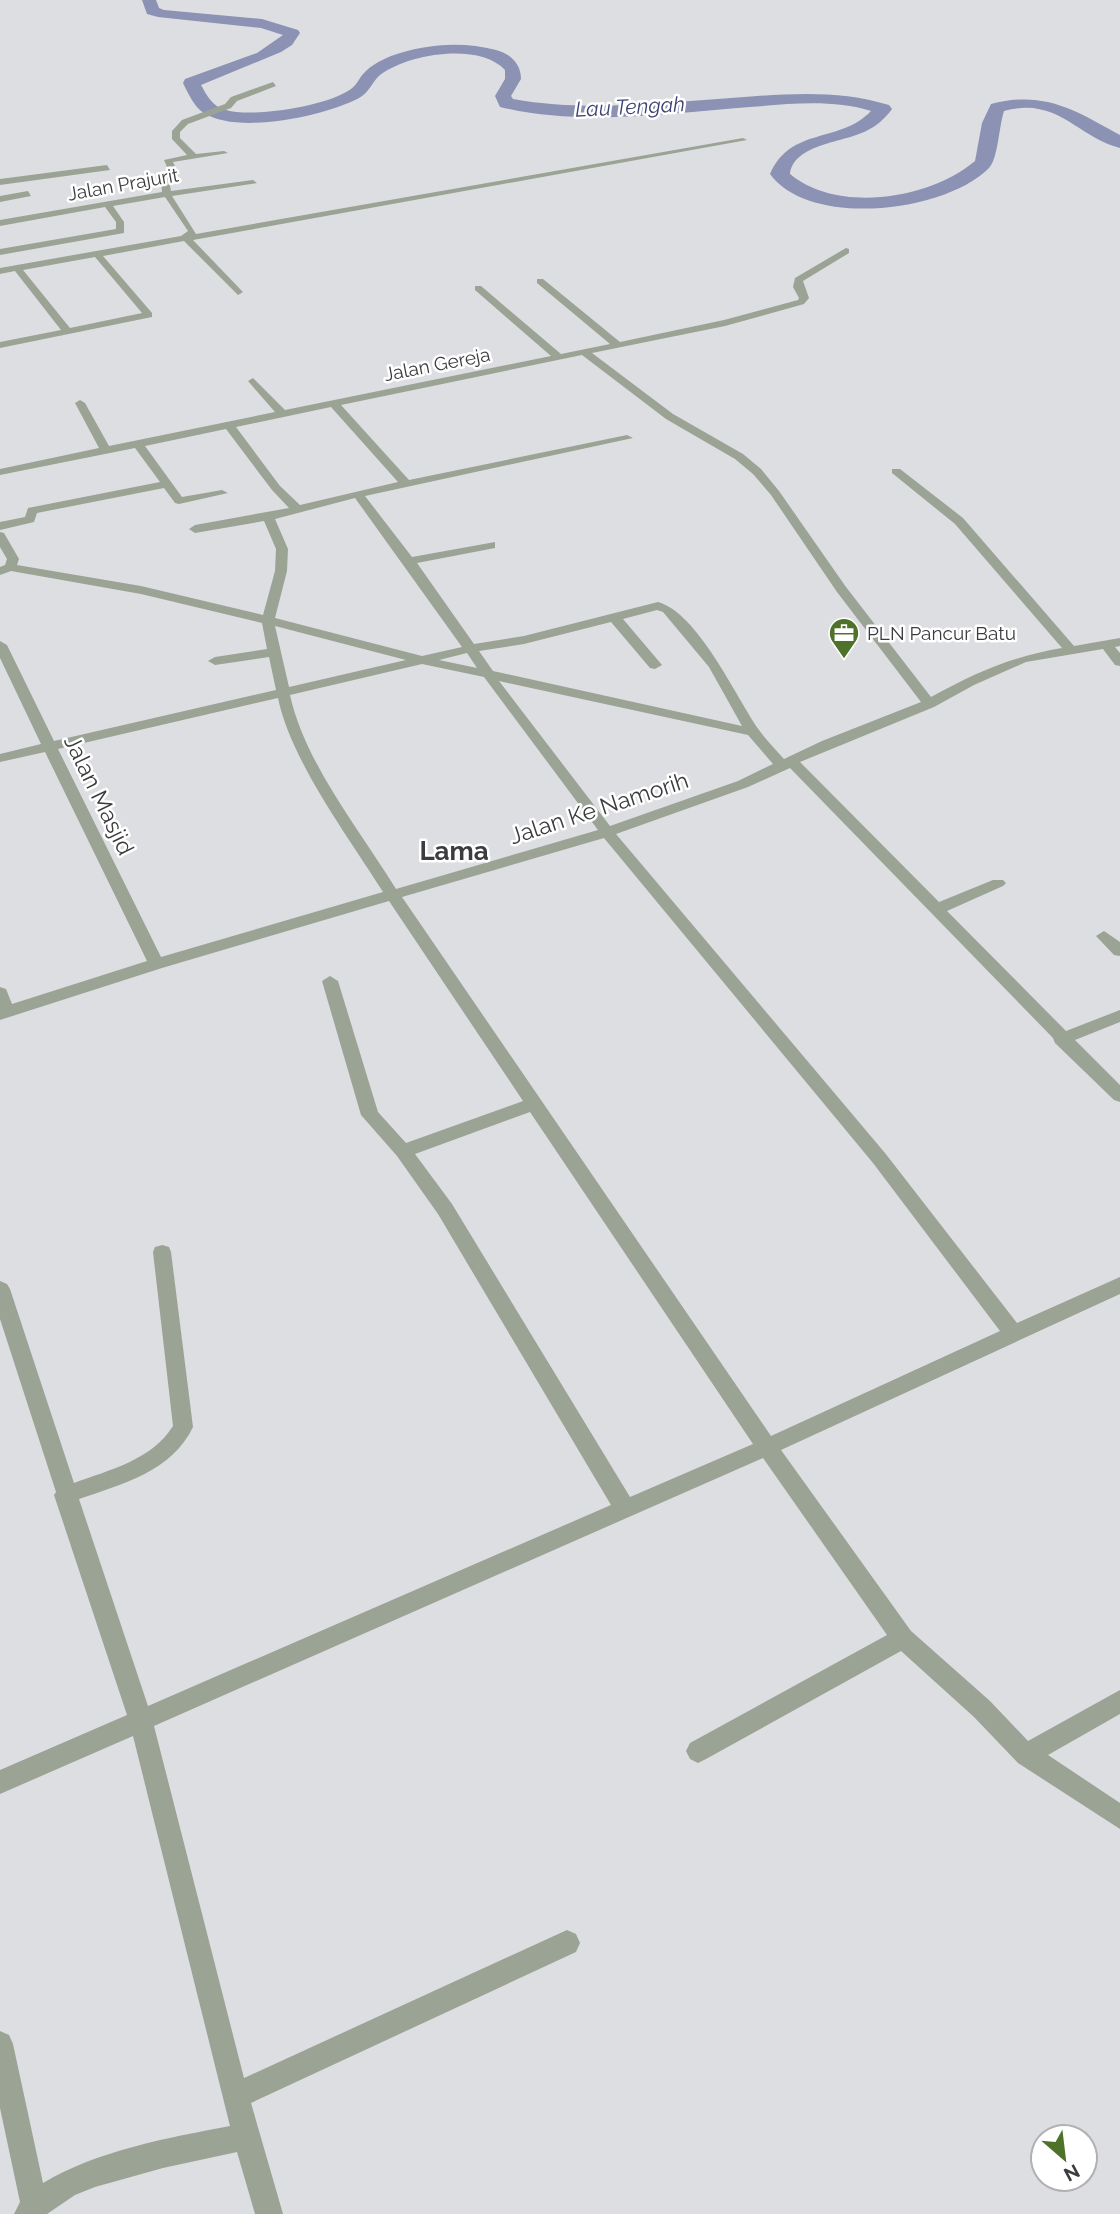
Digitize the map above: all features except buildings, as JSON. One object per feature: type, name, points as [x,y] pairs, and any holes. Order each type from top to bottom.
[{"type":"street","points":[[194,157],[176,136],[185,122],[228,106],[234,99],[273,83]]},
{"type":"street","points":[[0,271],[743,140]]},
{"type":"street","points":[[185,237],[193,232],[167,194],[165,179],[175,174],[167,160],[224,153]]},
{"type":"street","points":[[0,182],[107,167]]},
{"type":"street","name":"Jalan Prajurit","points":[[0,223],[167,194],[253,183]]},
{"type":"street","points":[[0,199],[28,194]]},
{"type":"street","points":[[0,252],[121,231],[120,222],[108,205]]},
{"type":"street","points":[[185,237],[238,292]]},
{"type":"street","name":"Jalan Gereja","points":[[0,472],[725,323],[801,302],[804,298],[798,287],[798,280],[846,251]]},
{"type":"street","points":[[0,345],[147,316],[149,312],[96,253]]},
{"type":"street","points":[[17,268],[68,332]]},
{"type":"street","points":[[540,281],[618,345]]},
{"type":"street","points":[[478,288],[559,357]]},
{"type":"street","points":[[584,352],[628,388],[685,427],[726,447],[747,462],[779,495],[813,550],[929,704]]},
{"type":"street","points":[[253,381],[282,414]]},
{"type":"street","points":[[80,403],[106,451]]},
{"type":"street","points":[[333,403],[406,484]]},
{"type":"street","points":[[229,425],[276,488],[296,508]]},
{"type":"street","points":[[195,529],[268,517],[358,494],[626,438]]},
{"type":"street","points":[[138,444],[179,501],[222,493]]},
{"type":"street","points":[[896,471],[959,521],[1072,652]]},
{"type":"street","points":[[0,526],[30,519],[32,510],[169,484]]},
{"type":"street","points":[[358,494],[409,561],[487,674],[607,832],[879,1158],[1014,1334]]},
{"type":"street","points":[[268,517],[282,549],[281,571],[268,621],[290,724],[393,895],[767,1447],[903,1638],[982,1709],[1026,1755],[1120,1817]]},
{"type":"street","points":[[0,536],[13,559],[5,569],[141,590],[422,660],[754,732]]},
{"type":"street","points":[[409,561],[491,545]]},
{"type":"street","points":[[0,758],[284,691],[615,618],[654,606],[667,609],[715,665],[754,732],[1120,1097]]},
{"type":"street","points":[[615,618],[654,665]]},
{"type":"street","points":[[1113,644],[1120,662]]},
{"type":"street","name":"Jalan Ke Namorih","points":[[4,1013],[156,964],[607,832],[743,784],[788,765],[827,744],[929,704],[969,681],[1023,659],[1113,644]]},
{"type":"street","name":"Jalan Masjid","points":[[0,645],[156,964]]},
{"type":"street","points":[[215,662],[273,652]]},
{"type":"street","points":[[935,910],[998,883]]},
{"type":"street","points":[[1104,936],[1120,951]]},
{"type":"street","points":[[330,981],[370,1115],[403,1151],[445,1209],[624,1507]]},
{"type":"street","points":[[0,993],[4,1013]]},
{"type":"street","points":[[1061,1038],[1120,1016]]},
{"type":"street","points":[[403,1151],[534,1104]]},
{"type":"street","points":[[65,1495],[157,1457],[172,1446],[183,1427],[162,1252]]},
{"type":"street","points":[[0,1782],[624,1507],[767,1447],[1120,1285]]},
{"type":"street","points":[[0,1289],[65,1495],[141,1721],[235,2096],[269,2214]]},
{"type":"street","points":[[698,1751],[903,1638]]},
{"type":"street","points":[[1026,1755],[1120,1701]]},
{"type":"street","points":[[235,2096],[567,1943]]},
{"type":"street","points":[[0,2044],[31,2209],[78,2181],[138,2159],[247,2137]]},
{"type":"waterway","name":"Lau Tengah","points":[[149,0],[152,11],[163,14],[262,24],[292,33],[276,49],[262,56],[191,83],[209,109],[239,118],[280,115],[322,106],[356,93],[374,72],[386,64],[417,54],[452,49],[484,51],[504,59],[513,69],[513,79],[503,96],[506,103],[552,111],[621,111],[801,98],[861,102],[883,109],[873,120],[861,127],[807,145],[795,151],[785,161],[779,174],[783,178],[805,193],[831,201],[890,201],[931,193],[963,180],[984,163],[991,123],[997,108],[1013,103],[1030,103],[1061,111],[1120,143]]},
{"type":"place","name":"PLN Pancur Batu","points":[[844,660]]},
{"type":"district","name":"Lama","points":[[454,851]]}]
